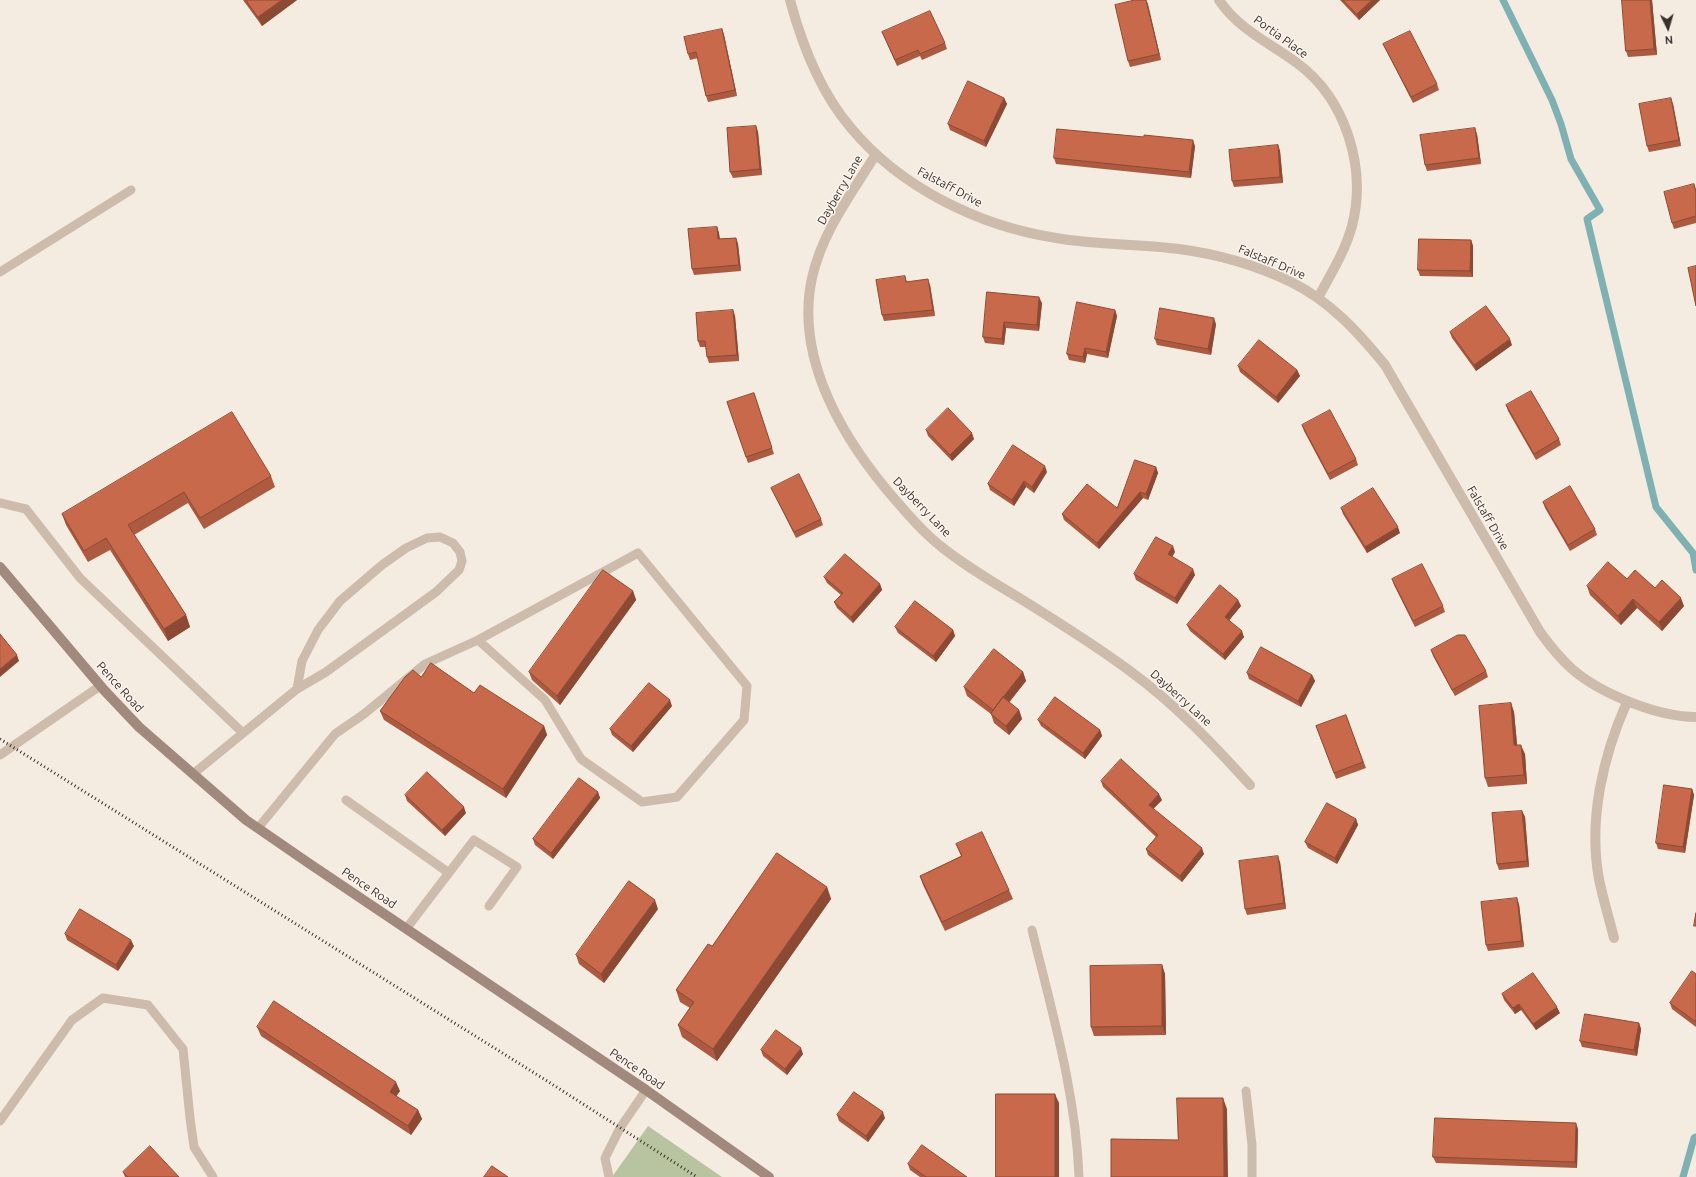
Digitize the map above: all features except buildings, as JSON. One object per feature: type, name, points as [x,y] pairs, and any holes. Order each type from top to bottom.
[{"type":"street","name":"Falstaff Drive","points":[[790,0],[797,27],[812,63],[830,98],[850,127],[876,154],[903,176],[945,201],[980,218],[1014,229],[1056,238],[1180,249],[1225,257],[1291,282],[1330,306],[1358,332],[1386,365],[1540,632],[1558,656],[1574,670],[1594,684],[1627,702],[1668,714],[1696,717]]},
{"type":"street","name":"Portia Place","points":[[1219,0],[1236,20],[1256,36],[1298,64],[1322,87],[1336,108],[1348,132],[1355,162],[1357,183],[1356,206],[1351,228],[1339,259],[1318,298]]},
{"type":"street","name":"Dayberry Lane","points":[[876,154],[838,214],[823,246],[812,278],[809,311],[812,345],[820,376],[832,408],[847,437],[874,476],[918,526],[941,547],[966,565],[1077,633],[1132,672],[1187,719],[1250,785]]},
{"type":"street","name":"Pence Road","points":[[0,567],[100,686],[139,727],[258,828],[646,1090],[769,1177]]},
{"type":"street","points":[[1614,938],[1599,878],[1595,840],[1597,808],[1604,768],[1616,726],[1627,702]]},
{"type":"lane","points":[[0,272],[131,190]]},
{"type":"lane","points":[[0,504],[26,509],[80,578],[243,733]]},
{"type":"lane","points":[[193,774],[296,689],[333,667],[436,592],[459,570],[462,561],[460,552],[454,543],[440,537],[427,538],[406,548],[382,565],[340,601],[318,630],[302,661],[296,689]]},
{"type":"lane","points":[[258,828],[335,734],[364,714],[425,664],[478,640],[638,553],[747,686],[744,720],[677,797],[642,802],[581,760],[545,700],[478,640]]},
{"type":"lane","points":[[0,755],[100,686]]},
{"type":"lane","points":[[346,800],[449,873]]},
{"type":"lane","points":[[406,929],[474,840],[517,867],[489,906]]},
{"type":"lane","points":[[1032,930],[1072,1104],[1078,1144],[1079,1177]]},
{"type":"lane","points":[[0,1121],[72,1020],[103,998],[148,1005],[183,1049],[194,1147],[213,1177]]},
{"type":"lane","points":[[609,1177],[605,1158],[620,1128],[646,1090]]},
{"type":"lane","points":[[1246,1091],[1252,1145],[1252,1177]]},
{"type":"green space","points":[[648,1126],[722,1177],[612,1177]]},
{"type":"waterway","points":[[1503,0],[1552,100],[1561,124],[1571,159],[1600,210],[1587,219],[1656,507],[1693,553],[1696,570]]},
{"type":"waterway","points":[[1683,1177],[1694,1138],[1696,1137]]},
{"type":"railway","points":[[0,739],[544,1079],[697,1177]]}]
